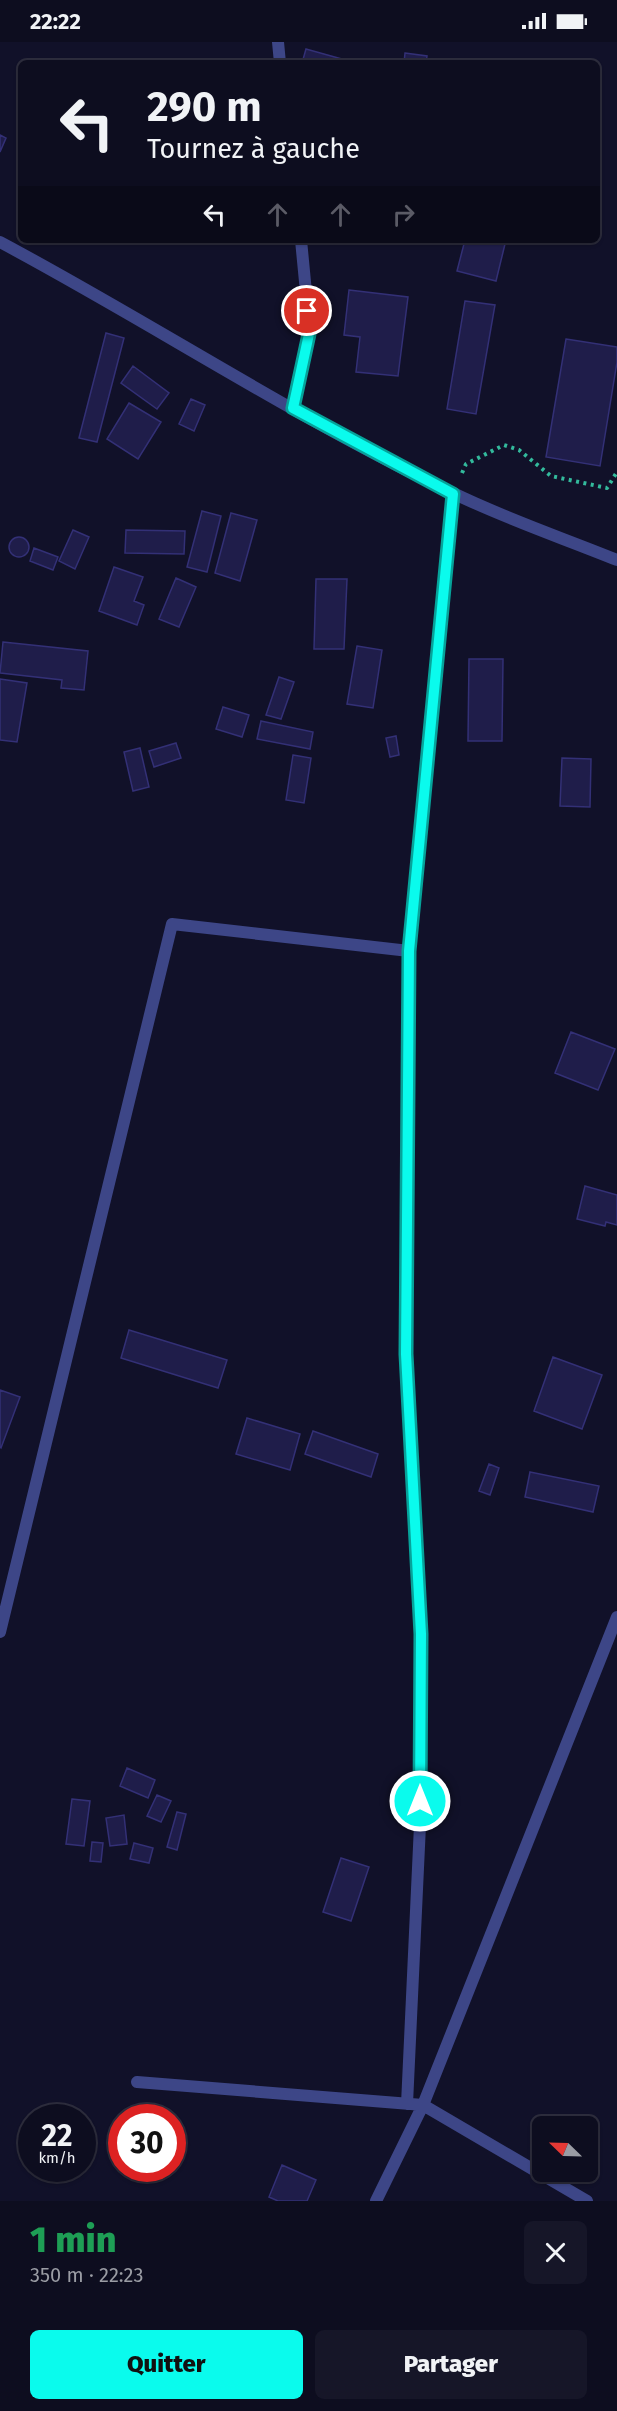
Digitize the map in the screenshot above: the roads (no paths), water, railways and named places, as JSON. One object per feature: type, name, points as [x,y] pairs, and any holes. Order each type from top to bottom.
[{"type":"street","points":[[278,42],[280,60]]},
{"type":"street","points":[[0,242],[74,281],[293,408],[453,494],[617,560]]},
{"type":"street","points":[[293,408],[309,334],[301,243]]},
{"type":"street","points":[[407,2104],[420,1825],[421,1646],[406,1354],[409,951],[453,494]]},
{"type":"street","points":[[0,1632],[172,924],[409,951]]},
{"type":"street","points":[[376,2201],[423,2105],[617,1617]]},
{"type":"street","points":[[138,2082],[423,2105],[587,2201]]}]
